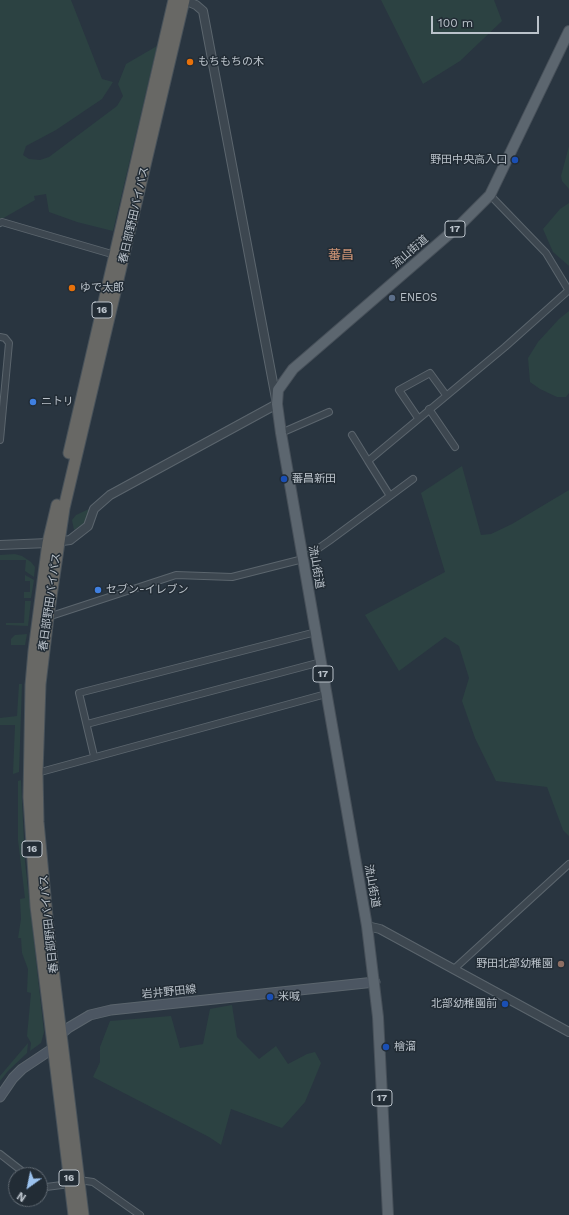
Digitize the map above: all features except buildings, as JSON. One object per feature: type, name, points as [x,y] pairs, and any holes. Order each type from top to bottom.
[{"type":"highway","name":"春日部野田バイパス","points":[[83,1215],[74,1182],[54,1047],[36,906],[29,797],[31,685],[36,631],[53,543],[115,255],[174,0]]},
{"type":"highway","name":"春日部野田バイパス","points":[[74,1215],[74,1182],[61,1034],[38,822],[37,773],[40,684],[48,617],[53,543],[64,508],[184,0]]},
{"type":"main road","name":"流山街道","points":[[388,1215],[375,982],[367,926],[276,404],[278,390],[293,369],[462,223],[490,195],[569,31]]},
{"type":"main road","name":"岩井野田線","points":[[0,1097],[22,1068],[54,1047],[61,1034],[90,1015],[105,1011],[375,982]]},
{"type":"street","points":[[0,544],[53,543],[70,540],[83,532],[91,520],[94,510],[110,495],[276,404],[203,11],[196,4],[184,0]]},
{"type":"street","points":[[368,461],[569,291],[546,253],[490,195]]},
{"type":"street","points":[[0,223],[2,222],[115,255]]},
{"type":"street","points":[[0,337],[4,338],[9,343],[0,440]]},
{"type":"street","points":[[418,418],[399,390],[430,373],[446,395]]},
{"type":"street","points":[[429,409],[455,446]]},
{"type":"street","points":[[281,433],[329,412]]},
{"type":"street","points":[[352,435],[390,496]]},
{"type":"street","points":[[48,617],[176,575],[232,577],[303,559],[330,541],[413,479]]},
{"type":"street","points":[[94,756],[80,693],[316,632]]},
{"type":"street","points":[[87,724],[321,662]]},
{"type":"street","points":[[37,773],[94,756],[326,694]]},
{"type":"street","points":[[454,969],[569,864]]},
{"type":"street","points":[[367,926],[380,929],[569,1032]]},
{"type":"street","points":[[0,1154],[17,1167]]},
{"type":"street","points":[[48,1187],[74,1182],[94,1182],[140,1215]]},
{"type":"green space","points":[[0,0],[71,0],[102,79],[113,82],[102,99],[56,130],[26,146],[23,155],[29,159],[40,160],[49,157],[117,106],[123,96],[118,84],[126,64],[157,46],[113,231],[77,222],[49,212],[46,194],[34,196],[35,200],[0,220]]},
{"type":"green space","points":[[381,0],[494,0],[502,21],[460,61],[423,84]]},
{"type":"green space","points":[[569,146],[569,189],[562,181],[561,176]]},
{"type":"green space","points":[[569,203],[569,266],[553,252],[543,229],[560,209]]},
{"type":"green space","points":[[569,311],[569,393],[566,397],[557,397],[540,389],[530,382],[528,358],[538,342],[559,319]]},
{"type":"green space","points":[[462,466],[481,535],[491,534],[512,524],[569,490],[569,836],[563,830],[547,787],[496,781],[475,738],[462,701],[469,678],[459,646],[445,637],[399,671],[365,615],[445,572],[421,493]]},
{"type":"green space","points":[[89,509],[85,523],[74,530],[72,520],[76,515]]},
{"type":"green space","points":[[15,554],[22,556],[31,562],[35,567],[34,577],[25,571],[26,560],[0,560],[0,555]]},
{"type":"green space","points":[[25,575],[34,580],[31,598],[24,598],[24,592],[30,592],[30,581],[25,581]]},
{"type":"green space","points":[[25,601],[31,601],[28,626],[6,625],[6,623],[24,623]]},
{"type":"green space","points":[[27,634],[25,645],[11,645],[11,639],[15,635]]},
{"type":"green space","points":[[19,684],[22,684],[19,772],[13,774],[15,725],[0,725],[0,718],[17,716]]},
{"type":"green space","points":[[21,780],[25,862],[44,1032],[41,1043],[30,1051],[31,1043],[27,1036],[31,993],[27,992],[28,969],[22,953],[21,938],[18,938],[21,919],[20,899],[25,898],[18,840],[18,781]]},
{"type":"green space","points":[[232,1005],[237,1037],[259,1059],[276,1046],[288,1064],[307,1054],[315,1052],[321,1063],[305,1102],[282,1128],[231,1109],[221,1145],[209,1137],[93,1077],[100,1062],[100,1047],[110,1021],[171,1016],[180,1048],[203,1044],[210,1009]]},
{"type":"green space","points":[[28,1043],[27,1053],[0,1081],[0,1076]]},
{"type":"place","name":"もちもちの木","points":[[190,62]]},
{"type":"place","name":"野田中央高入口","points":[[515,160]]},
{"type":"place","name":"ゆで太郎","points":[[72,288]]},
{"type":"place","name":"ENEOS","points":[[392,298]]},
{"type":"place","name":"ニトリ","points":[[33,402]]},
{"type":"place","name":"蕃昌新田","points":[[284,479]]},
{"type":"place","name":"セブン-イレブン","points":[[98,590]]},
{"type":"place","name":"野田北部幼稚園","points":[[561,964]]},
{"type":"place","name":"米喊","points":[[270,997]]},
{"type":"place","name":"北部幼稚園前","points":[[505,1004]]},
{"type":"place","name":"檜溜","points":[[386,1047]]},
{"type":"district","name":"蕃昌","points":[[341,255]]}]
